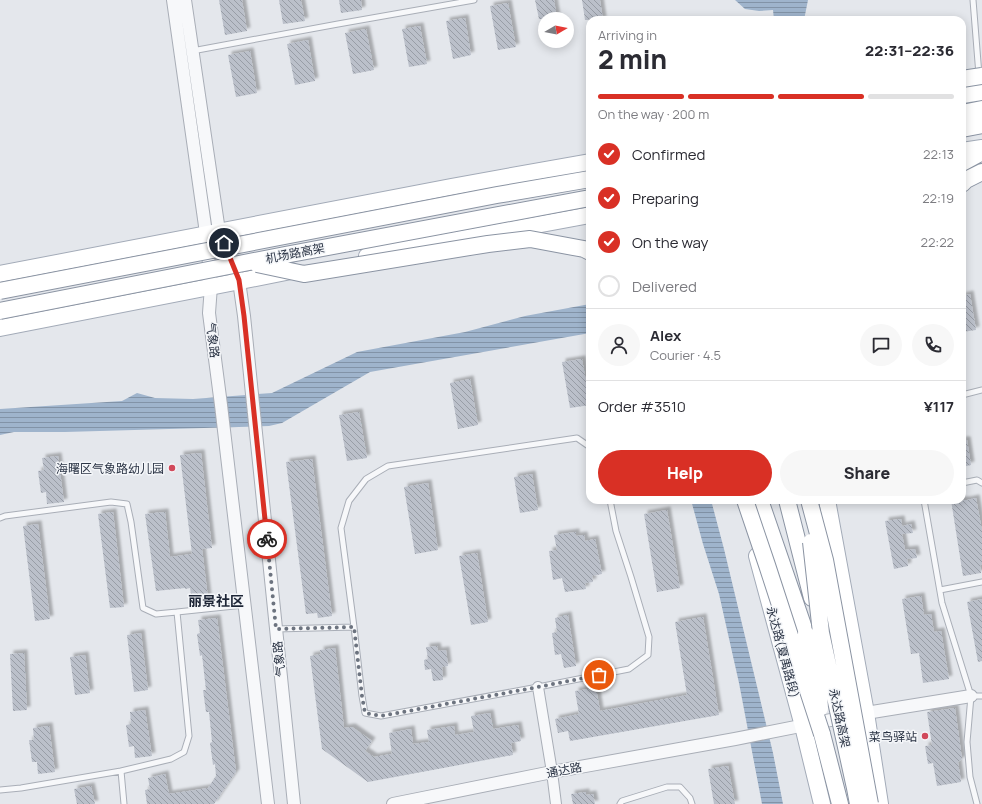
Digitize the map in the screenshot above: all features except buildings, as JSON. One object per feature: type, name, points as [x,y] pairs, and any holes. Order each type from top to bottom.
[{"type":"main road","points":[[966,81],[981,87]]},
{"type":"main road","points":[[966,93],[981,87]]},
{"type":"main road","points":[[966,112],[982,109]]},
{"type":"main road","points":[[966,127],[982,125]]},
{"type":"main road","points":[[966,150],[982,148]]},
{"type":"main road","points":[[966,161],[982,152]]},
{"type":"main road","points":[[0,274],[212,232],[586,163]]},
{"type":"main road","points":[[497,195],[586,171]]},
{"type":"main road","points":[[966,180],[982,172]]},
{"type":"main road","name":"机场路高架","points":[[0,291],[497,195],[586,180]]},
{"type":"main road","name":"机场路高架","points":[[0,311],[249,262],[586,199]]},
{"type":"main road","points":[[0,328],[239,280],[586,216]]},
{"type":"main road","points":[[249,262],[304,274],[488,244],[530,239],[586,250]]},
{"type":"main road","name":"永达路(夏禹路段)","points":[[743,504],[803,726],[822,804]]},
{"type":"main road","points":[[746,504],[768,565],[822,734]]},
{"type":"main road","points":[[761,504],[806,634],[818,682],[822,734]]},
{"type":"main road","points":[[788,504],[821,633]]},
{"type":"main road","points":[[788,504],[845,717],[862,804]]},
{"type":"main road","points":[[808,504],[821,633]]},
{"type":"main road","points":[[809,504],[825,560],[870,804]]},
{"type":"main road","points":[[828,504],[866,713],[880,804]]},
{"type":"main road","name":"永达路高架","points":[[821,633],[858,804]]},
{"type":"main road","name":"永达路高架","points":[[822,734],[840,804]]},
{"type":"street","points":[[174,0],[187,52],[212,232]]},
{"type":"street","points":[[186,0],[187,52]]},
{"type":"street","name":"气象路","points":[[212,232],[239,280],[244,316],[294,804]]},
{"type":"street","name":"气象路","points":[[212,232],[210,313],[268,804]]},
{"type":"street","points":[[538,687],[556,804]]},
{"type":"street","name":"通达路","points":[[393,804],[552,772],[778,731],[866,713],[977,696]]},
{"type":"lane","points":[[187,52],[474,0]]},
{"type":"lane","points":[[973,0],[981,87]]},
{"type":"lane","points":[[966,394],[982,390]]},
{"type":"lane","points":[[586,444],[577,438],[388,466],[366,479],[349,501],[341,528],[365,713],[381,716],[629,669],[648,655],[649,637],[616,531],[611,504]]},
{"type":"lane","points":[[966,482],[977,480],[982,483]]},
{"type":"lane","points":[[0,518],[5,516],[111,502],[127,504],[131,522],[143,608],[156,614],[244,605]]},
{"type":"lane","points":[[925,504],[942,603],[977,696],[967,742],[970,777],[977,804]]},
{"type":"lane","points":[[940,590],[982,582]]},
{"type":"lane","points":[[0,790],[21,788],[121,771],[171,760],[184,752],[189,736],[177,612]]},
{"type":"lane","points":[[276,629],[354,627]]},
{"type":"lane","points":[[121,771],[124,804]]},
{"type":"lane","points":[[620,804],[622,801],[667,787],[680,787],[690,798],[692,804]]},
{"type":"water","points":[[735,0],[808,0],[805,16],[774,16],[773,10],[759,11],[745,9]]},
{"type":"water","points":[[586,305],[586,334],[370,372],[282,423],[269,426],[14,432],[0,435],[0,409],[122,401],[137,393],[155,398],[193,399],[272,393],[357,352],[465,332],[525,316]]},
{"type":"water","points":[[692,504],[712,504],[773,753],[783,804],[762,804],[739,683],[719,594]]},
{"type":"way so far","points":[[267,539],[276,629],[354,627],[365,713],[381,716],[599,675]]},
{"type":"place","name":"海曙区气象路幼儿园","points":[[172,468]]},
{"type":"place","name":"菜鸟驿站","points":[[925,736]]},
{"type":"district","name":"丽景社区","points":[[216,600]]},
{"type":"route","points":[[224,243],[239,280],[267,539]]}]
